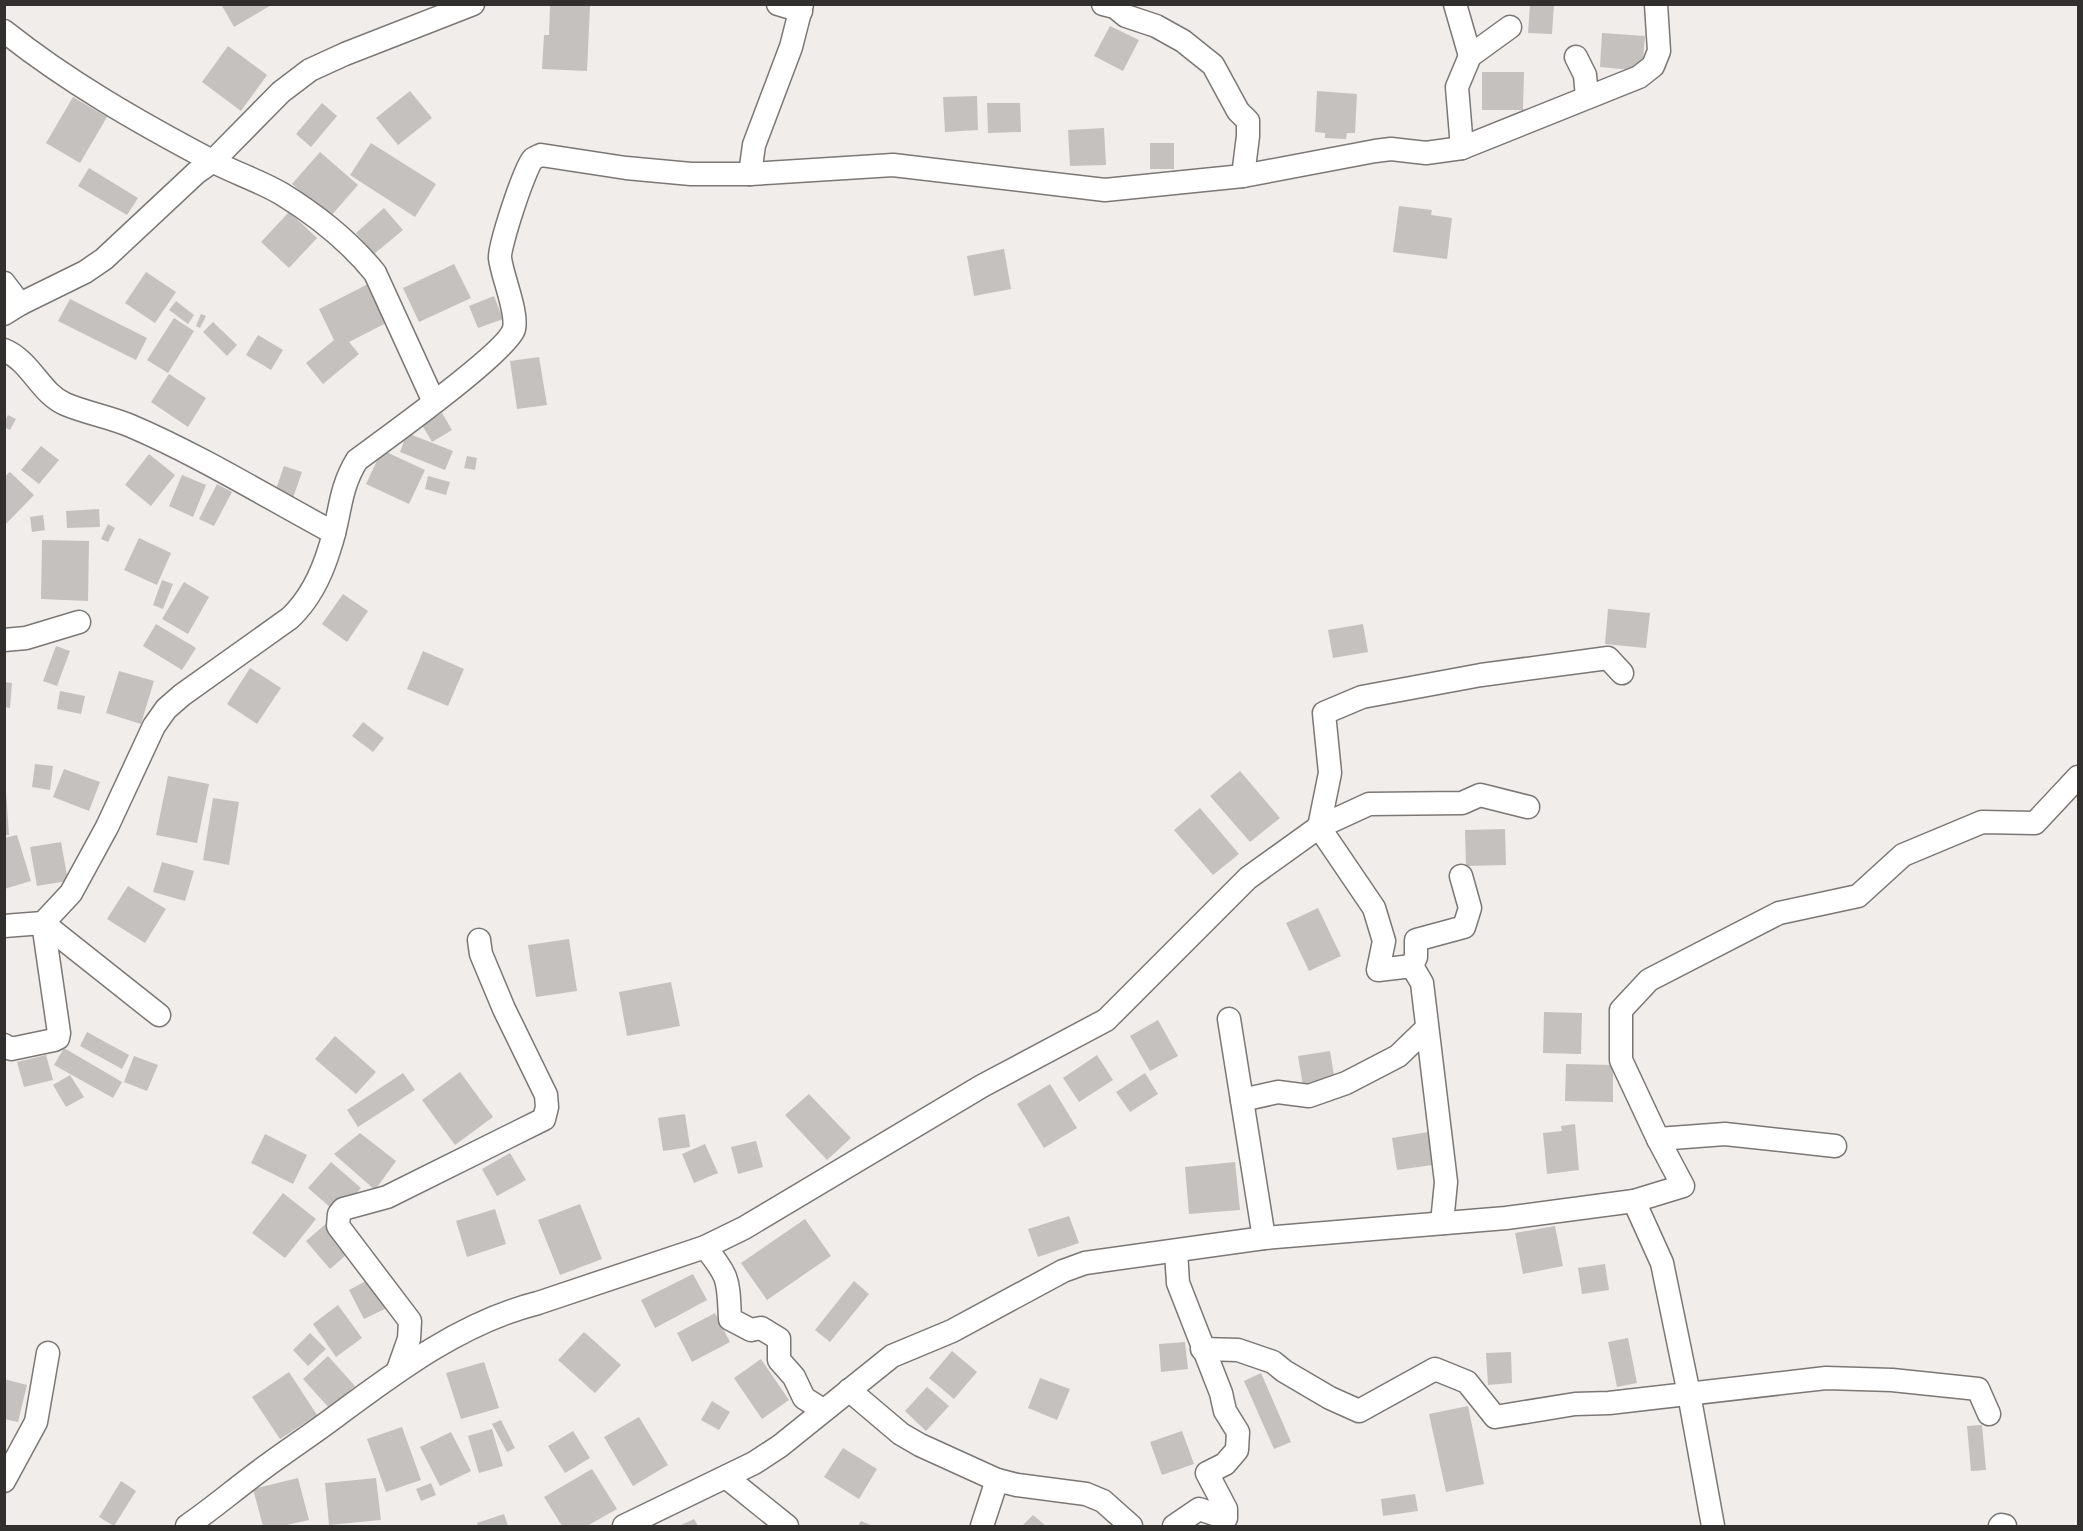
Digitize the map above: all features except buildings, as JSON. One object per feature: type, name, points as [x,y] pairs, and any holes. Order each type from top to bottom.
[{"type":"street","points":[[4,283],[12,309],[85,272],[104,259],[196,173],[213,161],[281,92],[310,70],[473,4]]},
{"type":"street","points":[[750,174],[754,145],[791,47],[801,8],[778,4]]},
{"type":"street","points":[[1103,4],[1115,7],[1126,16],[1156,26],[1183,41],[1213,65],[1238,111],[1248,121],[1243,176]]},
{"type":"street","points":[[1455,4],[1470,56]]},
{"type":"street","points":[[4,1045],[11,1049],[58,1038],[44,923],[71,893],[107,827],[154,726],[166,709],[303,606],[311,595],[330,548],[346,478],[357,460],[434,402],[501,346],[512,333],[515,320],[500,257],[504,234],[527,168],[533,158],[541,155],[626,168],[691,174],[750,174],[893,165],[1105,190],[1243,176],[1391,149],[1426,153],[1462,148],[1639,77],[1653,66],[1659,51],[1656,4]]},
{"type":"street","points":[[1462,148],[1457,87],[1470,56],[1510,27]]},
{"type":"street","points":[[4,30],[84,88],[213,161],[281,194],[322,223],[360,255],[375,273],[434,402]]},
{"type":"street","points":[[1576,57],[1585,75],[1587,97]]},
{"type":"street","points":[[4,350],[20,360],[54,398],[65,404],[130,426],[198,459],[334,533]]},
{"type":"street","points":[[4,640],[26,638],[79,622]]},
{"type":"street","points":[[1412,966],[1378,970],[1384,941],[1374,908],[1319,826],[1330,773],[1324,713],[1362,697],[1481,675],[1608,658],[1622,673]]},
{"type":"street","points":[[624,1527],[754,1463],[780,1446],[892,1356],[952,1331],[1063,1271],[1085,1263],[1264,1238],[1506,1218],[1634,1202],[1683,1186],[1620,1060],[1621,1010],[1648,980],[1779,913],[1858,896],[1903,855],[1982,822],[2035,823],[2079,777]]},
{"type":"street","points":[[188,1527],[398,1370],[470,1329],[511,1310],[705,1247],[744,1228],[982,1086],[1106,1020],[1248,878],[1319,826],[1370,804],[1462,803],[1480,795],[1528,807]]},
{"type":"street","points":[[1412,966],[1416,957],[1416,939],[1464,927],[1470,908],[1461,876]]},
{"type":"street","points":[[4,926],[44,923],[159,1015]]},
{"type":"street","points":[[398,1370],[409,1339],[410,1321],[338,1226],[339,1214],[344,1209],[387,1197],[544,1119],[547,1107],[546,1095],[504,1009],[481,954],[479,940]]},
{"type":"street","points":[[1412,966],[1422,983],[1446,1182],[1442,1223]]},
{"type":"street","points":[[1229,1019],[1264,1238]]},
{"type":"street","points":[[1242,1100],[1278,1092],[1310,1096],[1346,1083],[1398,1056],[1427,1028]]},
{"type":"street","points":[[1658,1139],[1725,1134],[1835,1146]]},
{"type":"street","points":[[1634,1202],[1662,1263],[1713,1527]]},
{"type":"street","points":[[705,1247],[722,1268],[728,1281],[730,1319],[751,1330],[762,1328],[778,1339],[779,1360],[794,1377],[804,1398],[823,1410]]},
{"type":"street","points":[[1174,1527],[1198,1509],[1226,1518],[1226,1509],[1207,1473],[1225,1464],[1237,1450],[1238,1432],[1225,1411],[1221,1393],[1178,1283],[1176,1251]]},
{"type":"street","points":[[1202,1349],[1238,1350],[1273,1362],[1321,1393],[1359,1412],[1435,1369],[1467,1382],[1495,1416],[1575,1404],[1610,1403],[1826,1378],[1892,1380],[1978,1389],[1989,1414]]},
{"type":"street","points":[[4,1481],[36,1422],[48,1353]]},
{"type":"street","points":[[849,1390],[901,1434],[997,1480],[1017,1485],[1086,1494],[1104,1501],[1131,1527]]},
{"type":"street","points":[[726,1477],[787,1527]]},
{"type":"street","points":[[982,1527],[997,1480]]},
{"type":"street","points":[[2000,1527],[2005,1527]]}]
